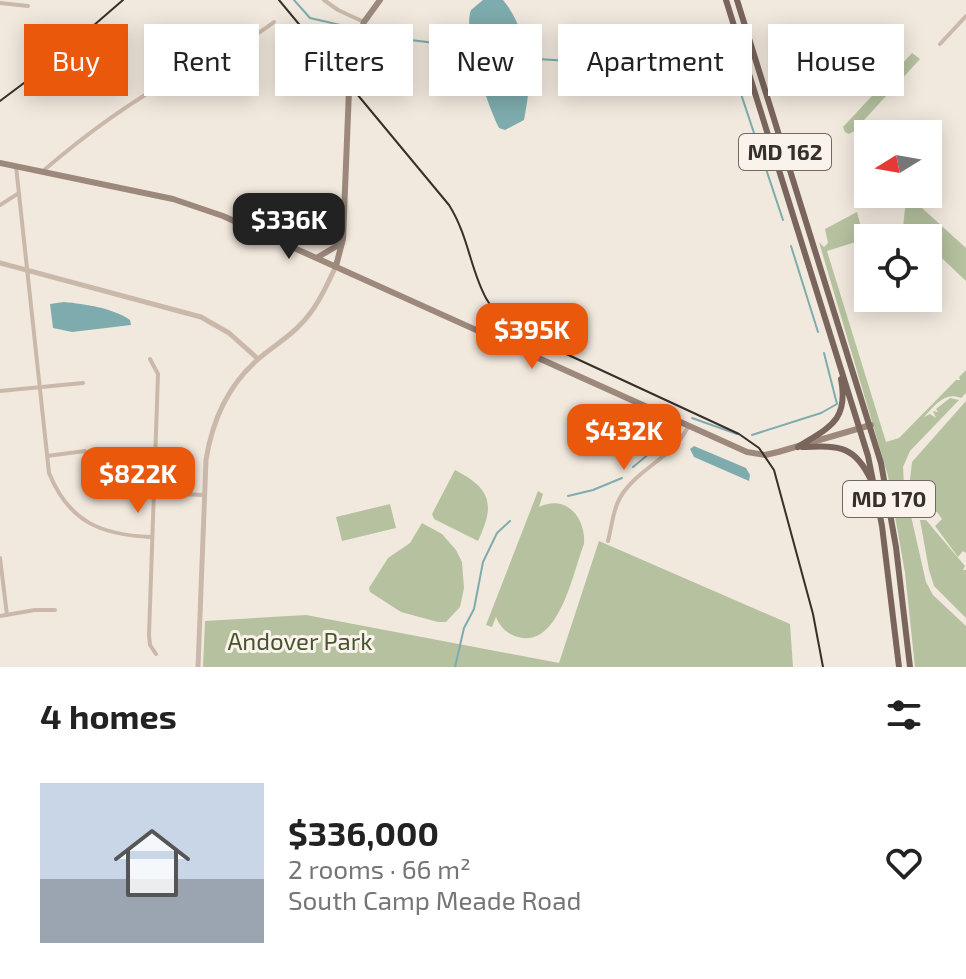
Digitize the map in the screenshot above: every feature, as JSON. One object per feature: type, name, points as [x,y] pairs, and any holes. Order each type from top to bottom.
[{"type":"main road","points":[[336,266],[342,243],[351,56],[364,22],[380,0]]},
{"type":"main road","name":"MD 162","points":[[726,0],[861,428],[876,490]]},
{"type":"main road","name":"MD 162","points":[[737,0],[871,425]]},
{"type":"main road","points":[[731,15],[744,20]]},
{"type":"main road","name":"MD 170","points":[[0,163],[193,204],[317,257],[688,427],[756,454],[798,447],[871,425],[891,509],[910,667]]},
{"type":"main road","points":[[317,257],[342,243]]},
{"type":"main road","points":[[798,447],[831,426],[841,413],[844,398],[837,352]]},
{"type":"main road","name":"MD 170","points":[[798,447],[835,446],[848,450],[862,463],[876,490],[899,667]]},
{"type":"street","points":[[324,0],[364,22]]},
{"type":"street","points":[[0,3],[28,6]]},
{"type":"street","points":[[940,44],[966,16]]},
{"type":"street","points":[[41,172],[76,142],[128,105],[274,22]]},
{"type":"street","points":[[16,166],[47,456],[55,486],[63,500],[81,518],[106,532],[151,537]]},
{"type":"street","points":[[0,205],[19,193]]},
{"type":"street","points":[[0,263],[201,317],[229,333],[258,359]]},
{"type":"street","points":[[198,667],[204,495],[208,445],[217,416],[236,383],[258,359],[302,323],[322,296],[336,266]]},
{"type":"street","points":[[150,359],[158,374],[149,635],[150,645],[156,654]]},
{"type":"street","points":[[0,391],[83,383]]},
{"type":"street","points":[[608,541],[615,509],[622,494],[672,451],[688,427]]},
{"type":"street","points":[[47,456],[85,451]]},
{"type":"street","points":[[153,493],[204,495]]},
{"type":"street","points":[[0,558],[7,615]]},
{"type":"street","points":[[0,616],[55,610]]},
{"type":"green space","points":[[912,53],[920,59],[904,76],[904,62]]},
{"type":"green space","points":[[872,96],[886,96],[864,120],[854,120],[854,131],[849,134],[843,127]]},
{"type":"green space","points":[[905,208],[922,208],[940,224],[903,224]]},
{"type":"green space","points":[[857,212],[860,224],[854,224],[854,243],[827,251],[886,442],[899,438],[956,380],[960,380],[959,377],[966,370],[966,393],[961,398],[950,396],[945,398],[924,417],[930,414],[936,418],[933,411],[938,412],[936,409],[950,398],[959,400],[910,451],[903,467],[904,485],[926,582],[933,595],[966,626],[966,667],[915,667],[905,573],[888,476],[819,242],[824,247],[828,243],[825,229]]},
{"type":"green space","points":[[942,226],[966,248],[966,281],[942,258]]},
{"type":"green space","points":[[966,401],[966,553],[963,551],[958,557],[935,526],[942,519],[937,512],[926,511],[924,515],[917,515],[910,480],[912,462]]},
{"type":"green space","points":[[455,470],[477,484],[487,499],[487,517],[478,541],[434,519],[432,514]]},
{"type":"green space","points":[[538,491],[543,494],[539,507],[558,504],[572,510],[582,525],[584,544],[569,589],[554,620],[532,638],[518,637],[504,630],[496,617],[492,627],[486,625]]},
{"type":"green space","points":[[390,504],[396,528],[342,541],[336,517]]},
{"type":"green space","points":[[920,520],[926,520],[965,566],[966,618],[934,586]]},
{"type":"green space","points":[[422,523],[442,534],[462,562],[464,588],[460,607],[446,622],[401,612],[370,592],[369,588],[388,558],[410,543]]},
{"type":"green space","name":"Andover Park","points":[[599,541],[790,624],[793,667],[203,667],[205,621],[306,615],[559,663]]},
{"type":"water","points":[[483,0],[503,0],[517,24],[469,24],[471,10]]},
{"type":"water","points":[[487,96],[528,96],[524,120],[505,130],[499,128]]},
{"type":"water","points":[[64,302],[107,310],[130,320],[131,325],[72,332],[53,328],[50,304]]},
{"type":"water","points":[[694,446],[746,468],[749,481],[694,457],[690,449]]},
{"type":"waterway","points":[[294,0],[310,18],[336,24]]},
{"type":"waterway","points":[[413,40],[429,42]]},
{"type":"waterway","points":[[542,59],[558,60]]},
{"type":"waterway","points":[[742,96],[783,220]]},
{"type":"waterway","points":[[791,246],[818,332]]},
{"type":"waterway","points":[[752,435],[821,413],[837,404],[824,353]]},
{"type":"waterway","points":[[692,418],[737,434]]},
{"type":"waterway","points":[[633,467],[656,448],[669,432]]},
{"type":"waterway","points":[[568,496],[622,478]]},
{"type":"waterway","points":[[455,667],[464,628],[474,609],[483,562],[497,533],[510,521]]},
{"type":"tram line","points":[[0,101],[48,65],[123,0]]},
{"type":"tram line","points":[[279,0],[449,205],[483,291],[491,307],[504,321],[521,333],[739,434],[759,448],[774,470],[813,614],[823,667]]}]
